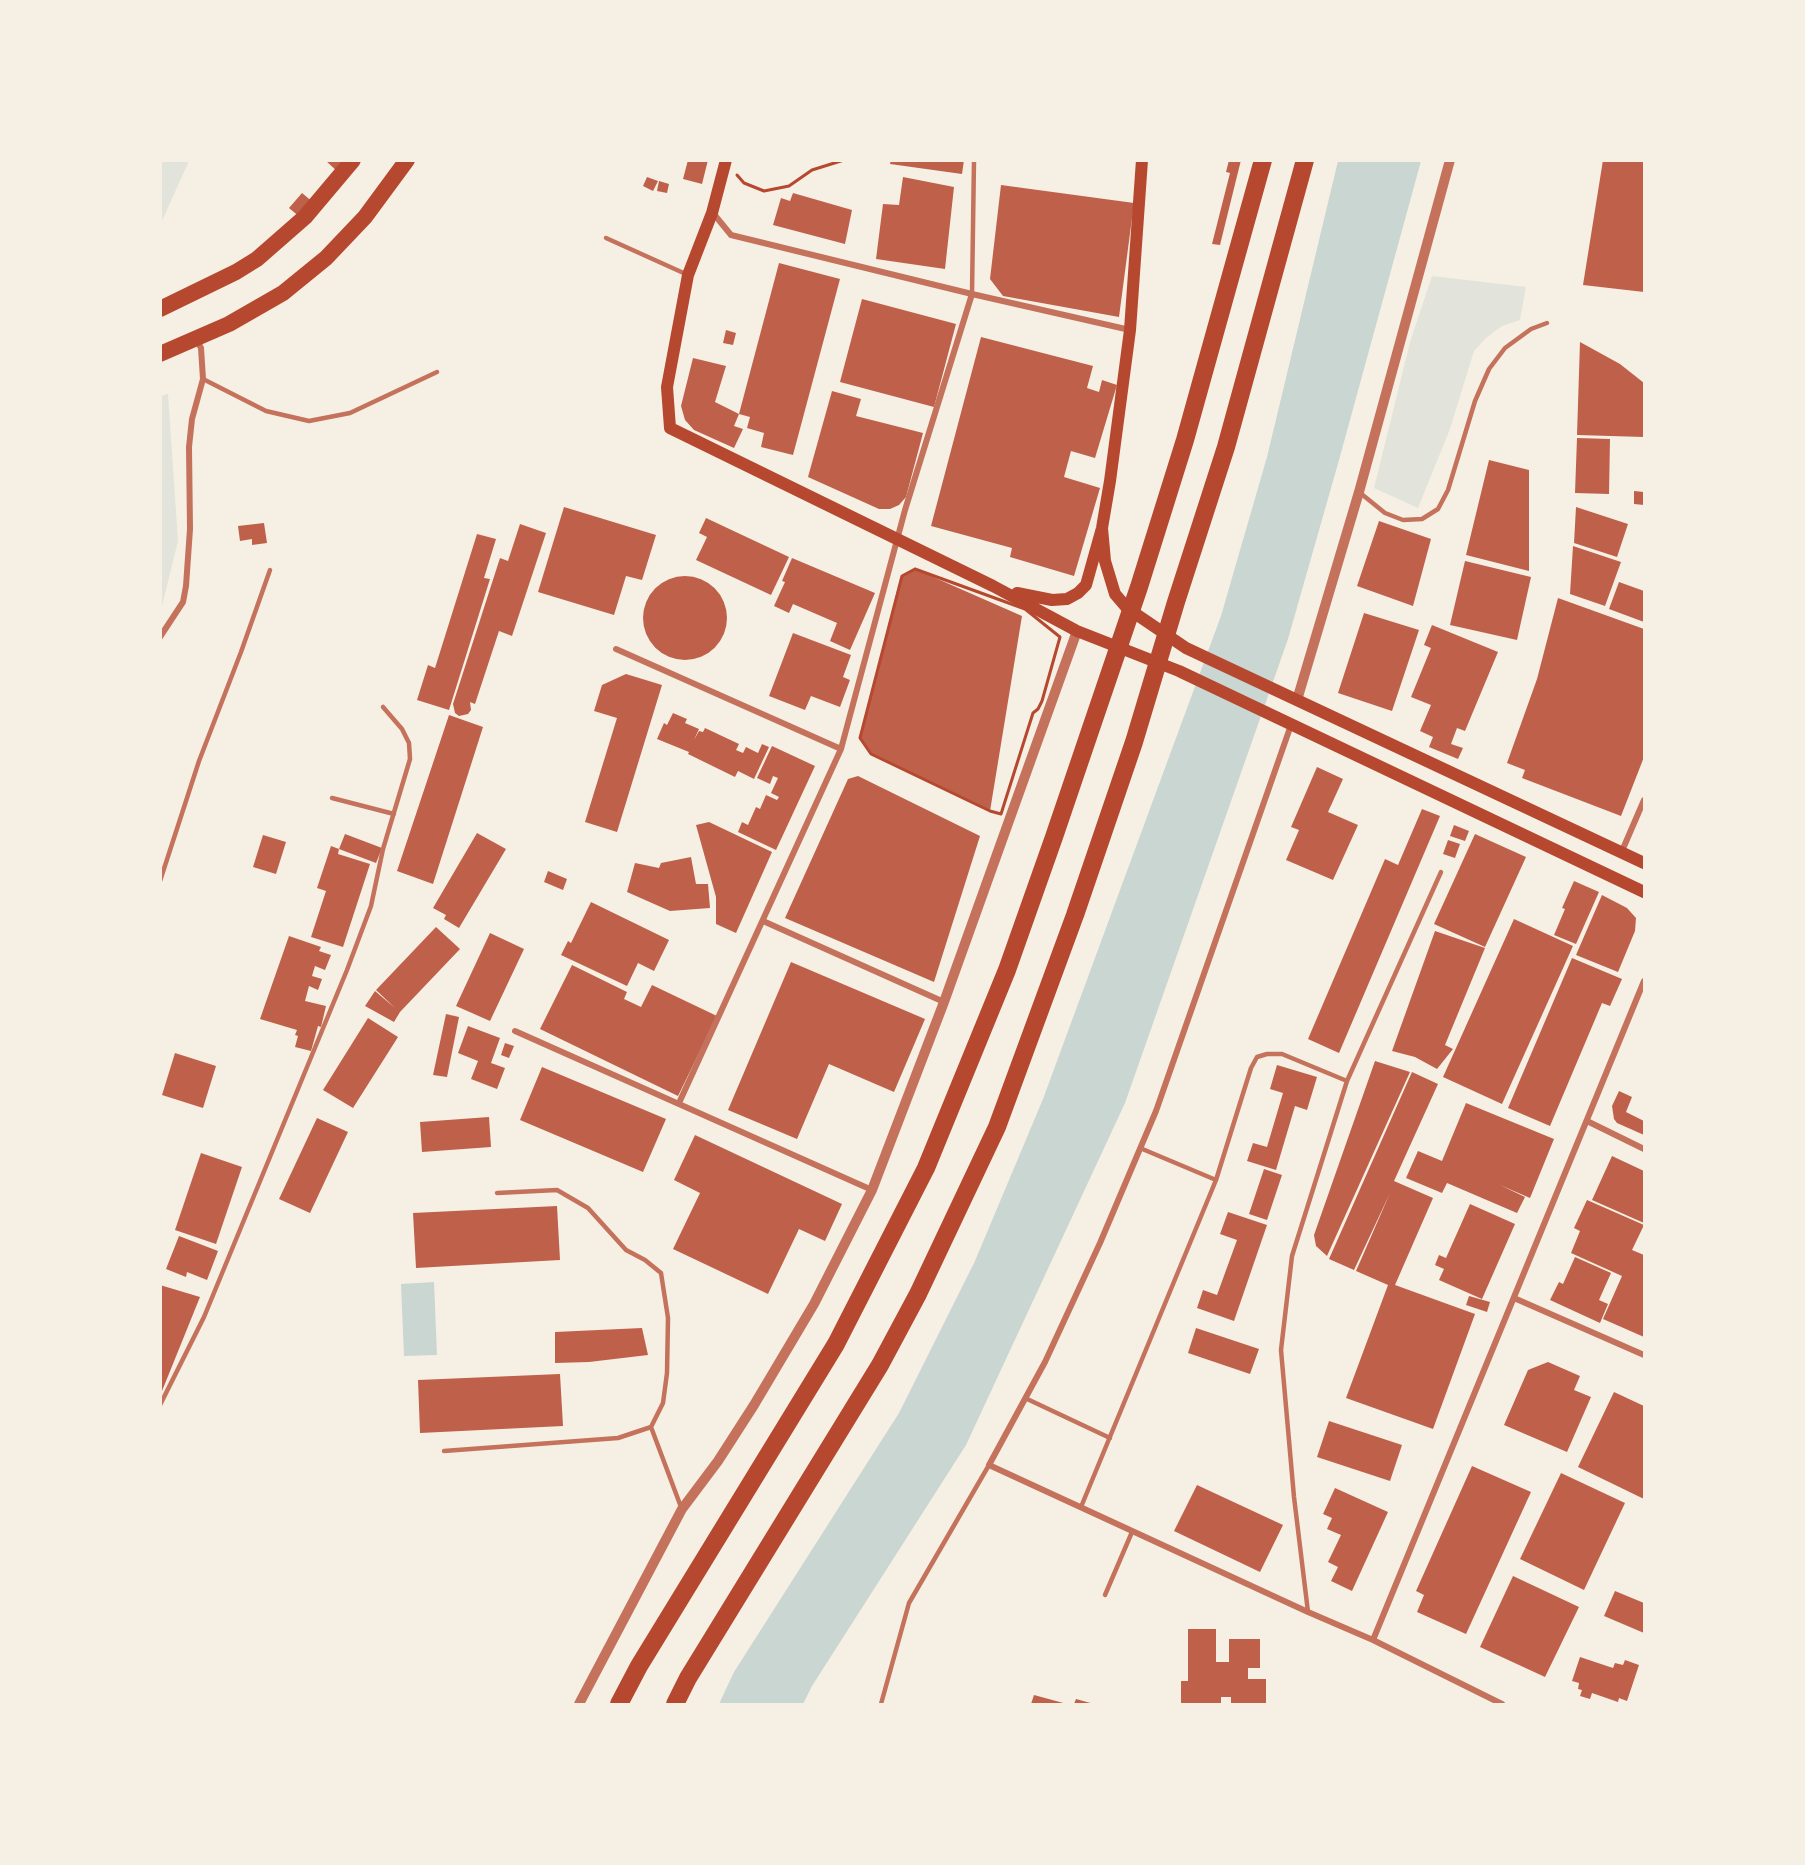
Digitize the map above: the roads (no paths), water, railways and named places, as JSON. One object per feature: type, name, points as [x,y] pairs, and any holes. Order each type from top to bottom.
[{"type":"highway","points":[[160,309],[220,281],[257,259],[306,217],[353,160]]},
{"type":"highway","points":[[160,354],[229,324],[284,293],[326,258],[365,216],[407,160]]},
{"type":"highway","points":[[619,1704],[639,1666],[836,1344],[926,1168],[1007,970],[1139,587],[1185,440],[1263,160]]},
{"type":"highway","points":[[675,1704],[688,1678],[880,1365],[918,1294],[997,1126],[1134,742],[1226,447],[1305,160]]},
{"type":"main road","points":[[993,586],[1052,600],[1067,599],[1086,585],[1102,528],[1130,330],[1142,160]]},
{"type":"main road","points":[[726,162],[712,213],[688,275],[667,387],[670,428],[898,538],[1077,631],[1179,671],[1644,892]]},
{"type":"main road","points":[[1102,528],[1105,561],[1115,594],[1126,608],[1186,648],[1644,863]]},
{"type":"street","points":[[1298,699],[1359,492],[1449,160]]},
{"type":"street","points":[[712,213],[731,235],[1130,330]]},
{"type":"street","points":[[679,1103],[841,749],[905,510],[972,294]]},
{"type":"street","points":[[160,637],[183,602],[186,586],[190,529],[189,447],[192,419],[203,379],[201,348],[196,339]]},
{"type":"street","points":[[579,1704],[682,1509],[718,1461],[754,1405],[814,1304],[872,1190],[944,1002],[1077,631]]},
{"type":"street","points":[[616,649],[841,749]]},
{"type":"street","points":[[1291,725],[1156,1111],[1100,1243],[1045,1362],[989,1465],[1372,1640],[1502,1704]]},
{"type":"street","points":[[1622,851],[1644,800]]},
{"type":"street","points":[[763,921],[944,1002]]},
{"type":"street","points":[[1372,1640],[1644,981]]},
{"type":"street","points":[[515,1031],[872,1190]]},
{"type":"street","points":[[1587,1121],[1644,1149]]},
{"type":"street","points":[[1514,1298],[1644,1354]]},
{"type":"lane","points":[[972,294],[974,160]]},
{"type":"lane","points":[[606,238],[688,275]]},
{"type":"lane","points":[[1359,492],[1385,513],[1403,520],[1422,519],[1438,509],[1448,490],[1475,401],[1489,369],[1504,348],[1531,329],[1546,323]]},
{"type":"lane","points":[[203,379],[266,411],[309,421],[350,413],[437,372]]},
{"type":"lane","points":[[160,881],[199,761],[270,570]]},
{"type":"lane","points":[[160,1405],[204,1317],[347,970],[371,906],[383,849],[410,759],[409,743],[402,729],[383,708]]},
{"type":"lane","points":[[332,798],[394,814]]},
{"type":"lane","points":[[1308,1612],[1293,1486],[1281,1350],[1292,1256],[1347,1081],[1441,872]]},
{"type":"lane","points":[[1081,1507],[1216,1180],[1251,1068],[1257,1058],[1267,1054],[1282,1054],[1347,1081]]},
{"type":"lane","points":[[1140,1148],[1216,1180]]},
{"type":"lane","points":[[444,1451],[618,1438],[651,1427],[663,1403],[667,1373],[668,1318],[661,1274],[645,1260],[626,1250],[588,1208],[557,1190],[497,1193]]},
{"type":"lane","points":[[1025,1398],[1110,1438]]},
{"type":"lane","points":[[651,1427],[682,1509]]},
{"type":"lane","points":[[881,1704],[909,1603],[989,1465]]},
{"type":"lane","points":[[1105,1595],[1132,1532]]}]
